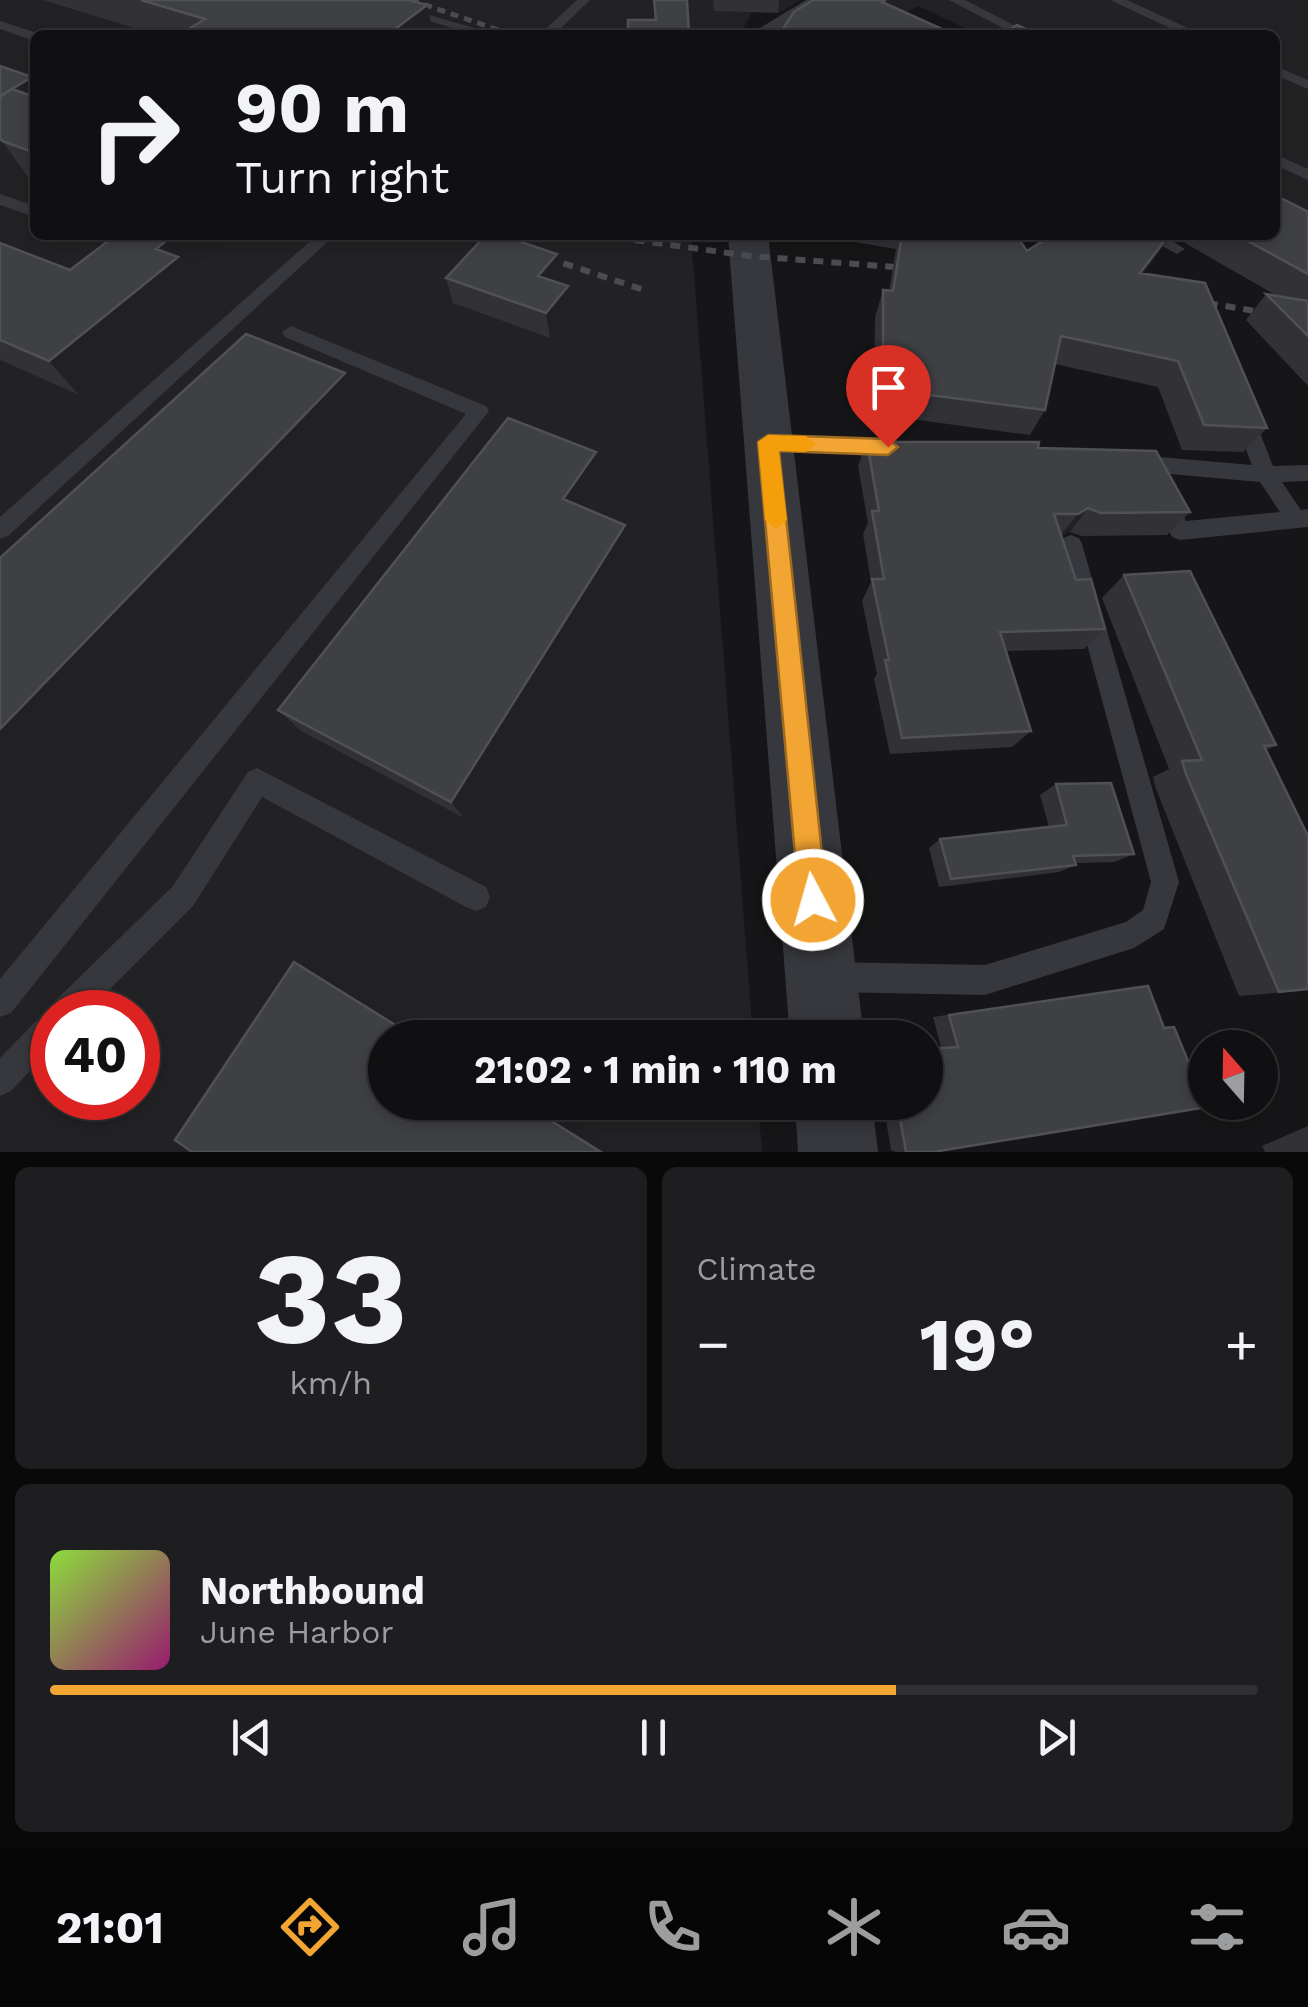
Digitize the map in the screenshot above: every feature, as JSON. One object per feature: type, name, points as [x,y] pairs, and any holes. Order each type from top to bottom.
[{"type":"street","points":[[780,30],[828,0]]},
{"type":"street","points":[[748,240],[824,1020]]},
{"type":"street","points":[[835,1120],[838,1152]]},
{"type":"lane","points":[[361,0],[473,30]]},
{"type":"lane","points":[[551,30],[584,0]]},
{"type":"lane","points":[[955,0],[1016,30]]},
{"type":"lane","points":[[1116,0],[1185,30]]},
{"type":"lane","points":[[0,25],[30,35]]},
{"type":"lane","points":[[1280,72],[1308,85]]},
{"type":"lane","points":[[1280,161],[1308,175]]},
{"type":"lane","points":[[0,199],[30,210]]},
{"type":"lane","points":[[114,240],[154,255],[173,240]]},
{"type":"lane","points":[[0,530],[321,240]]},
{"type":"lane","points":[[1159,240],[1177,250]]},
{"type":"lane","points":[[0,1002],[479,411],[290,332]]},
{"type":"lane","points":[[1237,401],[1266,474],[1303,520]]},
{"type":"lane","points":[[768,442],[908,448]]},
{"type":"lane","points":[[1106,460],[1266,474],[1308,473]]},
{"type":"lane","points":[[1145,464],[1180,532],[1303,520]]},
{"type":"lane","points":[[820,976],[985,980],[1109,944],[1134,934],[1154,919],[1165,882],[1071,544]]},
{"type":"lane","points":[[88,990],[183,896],[257,781],[476,897]]},
{"type":"lane","points":[[0,1080],[30,1049]]},
{"type":"shaded area","points":[[0,0],[767,0],[755,6],[743,30],[30,30],[30,240],[691,240],[752,1020],[368,1020],[368,1120],[759,1120],[762,1152],[0,1152]]},
{"type":"shaded area","points":[[905,0],[1308,0],[1308,219],[1280,206],[1280,30],[969,30]]},
{"type":"building","points":[[141,0],[408,0],[427,5],[394,30],[187,30],[205,19]]},
{"type":"building","points":[[654,0],[687,0],[689,30],[628,30],[628,20],[656,20]]},
{"type":"building","points":[[813,0],[885,0],[882,2],[944,30],[782,30],[794,12]]},
{"type":"building","points":[[0,66],[30,76],[30,78],[0,96]]},
{"type":"building","points":[[12,89],[30,95],[30,151],[0,138],[0,97]]},
{"type":"building","points":[[1280,198],[1308,212],[1308,274],[1246,240],[1280,240]]},
{"type":"building","points":[[109,240],[167,240],[156,249],[178,257],[49,361],[0,340],[0,243],[70,270]]},
{"type":"building","points":[[481,240],[515,240],[557,254],[538,276],[568,286],[546,313],[446,278]]},
{"type":"building","points":[[901,240],[1019,240],[1027,251],[1044,240],[1165,240],[1140,273],[1205,283],[1267,428],[1204,425],[1178,361],[1061,336],[1045,410],[883,389],[883,290],[893,291]]},
{"type":"building","points":[[1266,294],[1308,301],[1308,336]]},
{"type":"building","points":[[246,334],[345,373],[0,729],[0,558]]},
{"type":"building","points":[[508,418],[596,452],[563,499],[625,525],[451,802],[278,710]]},
{"type":"building","points":[[867,442],[1039,442],[1038,448],[1156,451],[1190,512],[1101,513],[1088,508],[1078,514],[1054,514],[1076,580],[1091,579],[1105,629],[1000,632],[1031,731],[902,738],[872,579],[884,579],[872,511],[879,511]]},
{"type":"building","points":[[1190,571],[1276,745],[1264,746],[1308,836],[1308,989],[1279,992],[1186,774],[1182,761],[1202,760],[1124,575]]},
{"type":"building","points":[[1111,783],[1134,854],[1073,856],[1076,865],[951,879],[940,839],[1067,825],[1056,784]]},
{"type":"building","points":[[294,962],[387,1020],[368,1020],[368,1120],[550,1120],[601,1152],[192,1152],[175,1140]]},
{"type":"building","points":[[1148,986],[1164,1028],[1174,1027],[1188,1061],[1188,1110],[933,1152],[906,1152],[900,1120],[943,1120],[943,1048],[958,1047],[949,1015]]},
{"type":"railway","points":[[411,0],[498,30]]},
{"type":"railway","points":[[493,240],[647,291]]},
{"type":"railway","points":[[635,240],[750,256],[920,269]]},
{"type":"railway","points":[[1190,300],[1308,320]]},
{"type":"slow traffic","points":[[776,520],[768,442],[806,444]]},
{"type":"route","points":[[813,900],[768,442],[888,447]]}]
